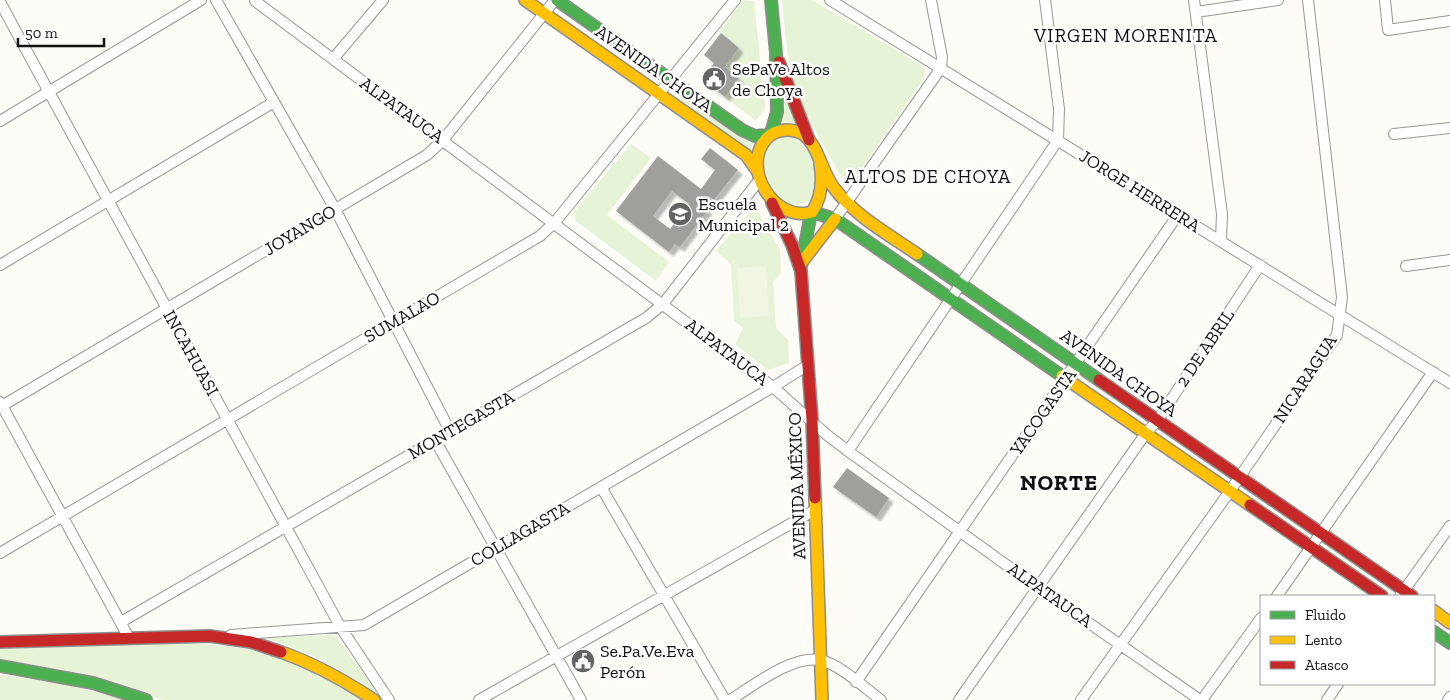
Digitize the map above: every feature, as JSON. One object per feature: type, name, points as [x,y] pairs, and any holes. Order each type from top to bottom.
[{"type":"main road","name":"AVENIDA CHOYA","points":[[525,0],[746,155],[759,176]]},
{"type":"main road","name":"AVENIDA CHOYA","points":[[556,0],[742,130],[755,136],[770,134]]},
{"type":"main road","points":[[771,0],[776,53],[777,112],[770,134],[760,148],[759,176],[772,203],[786,211],[811,213],[821,191],[820,164],[776,53]]},
{"type":"main road","points":[[770,134],[779,130],[792,131],[802,134],[809,140]]},
{"type":"main road","name":"AVENIDA CHOYA","points":[[820,164],[829,182],[846,203],[860,215],[1405,594]]},
{"type":"main road","name":"AVENIDA MÉXICO","points":[[772,203],[801,267]]},
{"type":"main road","name":"AVENIDA CHOYA","points":[[811,213],[823,214],[835,219],[1381,595]]},
{"type":"main road","name":"AVENIDA MÉXICO","points":[[811,213],[801,267],[812,420],[822,700]]},
{"type":"main road","points":[[801,267],[835,219]]},
{"type":"main road","points":[[1435,612],[1450,622]]},
{"type":"main road","points":[[1435,633],[1450,643]]},
{"type":"main road","points":[[0,642],[210,636],[251,642],[306,661],[337,676],[374,700]]},
{"type":"main road","points":[[0,666],[44,672],[90,682],[146,700]]},
{"type":"street","points":[[0,121],[201,0]]},
{"type":"street","points":[[216,0],[335,210],[450,432]]},
{"type":"street","name":"ALPATAUCA","points":[[255,0],[555,222],[773,387],[848,451],[1037,587],[1201,700]]},
{"type":"street","points":[[333,59],[383,0]]},
{"type":"street","name":"JOYANGO","points":[[1,405],[427,155],[443,140],[556,0]]},
{"type":"street","name":"SUMALAO","points":[[0,552],[540,236],[555,222],[736,0]]},
{"type":"street","name":"JORGE HERRERA","points":[[830,0],[1450,383]]},
{"type":"street","points":[[835,219],[940,68],[942,57],[931,0]]},
{"type":"street","points":[[848,451],[1058,140],[1059,109],[1045,0]]},
{"type":"street","points":[[1194,0],[1222,214],[1220,241]]},
{"type":"street","points":[[1196,12],[1278,0]]},
{"type":"street","name":"NICARAGUA","points":[[1081,700],[1240,478],[1337,336],[1342,297],[1308,0]]},
{"type":"street","points":[[1385,0],[1388,30],[1450,21]]},
{"type":"street","name":"INCAHUASI","points":[[0,2],[340,628],[389,700]]},
{"type":"street","points":[[0,265],[274,102]]},
{"type":"street","points":[[1394,134],[1450,128]]},
{"type":"street","name":"MONTEGASTA","points":[[121,622],[646,318],[663,304],[759,176]]},
{"type":"street","name":"YACOGASTA","points":[[856,682],[1067,379],[1177,216]]},
{"type":"street","points":[[1406,266],[1450,260]]},
{"type":"street","name":"2 DE ABRIL","points":[[958,700],[1146,433],[1157,421],[1260,265]]},
{"type":"street","name":"COLLAGASTA","points":[[210,636],[364,625],[808,365]]},
{"type":"street","points":[[1278,595],[1433,372]]},
{"type":"street","points":[[1,405],[130,638]]},
{"type":"street","points":[[435,440],[581,700]]},
{"type":"street","points":[[601,487],[725,700]]},
{"type":"street","points":[[479,700],[815,510]]},
{"type":"street","points":[[1405,594],[1450,526]]},
{"type":"street","points":[[1201,700],[1260,619]]},
{"type":"street","points":[[730,700],[795,662],[821,660],[881,700]]},
{"type":"street","points":[[1327,700],[1337,685]]},
{"type":"green space","points":[[744,0],[754,1],[765,108],[756,121],[725,97],[725,67],[739,48],[719,32]]},
{"type":"green space","points":[[782,0],[812,0],[921,65],[926,71],[924,78],[857,175],[849,179],[840,175],[808,117],[798,93],[789,61]]},
{"type":"green space","points":[[779,75],[799,123],[781,122]]},
{"type":"green space","points":[[682,95],[743,139],[753,142],[751,152],[679,99]]},
{"type":"green space","points":[[787,135],[793,137],[808,150],[816,168],[817,177],[813,197],[799,204],[787,202],[776,193],[768,180],[764,165],[766,151],[773,140]]},
{"type":"green space","points":[[631,144],[651,158],[607,215],[669,262],[656,281],[576,221],[574,212]]},
{"type":"green space","points":[[751,211],[758,212],[780,250],[781,273],[773,282],[776,328],[788,340],[789,363],[768,370],[735,344],[743,328],[734,321],[731,264],[716,251]]},
{"type":"green space","points":[[766,266],[769,316],[740,318],[737,268]]},
{"type":"green space","points":[[332,635],[337,638],[380,695],[325,662],[265,638]]},
{"type":"green space","points":[[182,643],[242,648],[277,656],[310,669],[361,700],[163,700],[92,675],[0,659],[0,649]]},
{"type":"green space","points":[[0,675],[62,684],[124,700],[0,700]]},
{"type":"building","points":[[721,33],[739,48],[725,67],[739,78],[725,97],[702,79],[714,63],[704,55]]},
{"type":"building","points":[[710,148],[738,170],[714,200],[710,197],[703,206],[708,210],[680,247],[675,244],[669,252],[616,211],[658,156],[701,189],[715,170],[701,159]],"holes":[[[672,191],[689,204],[670,229],[653,216]]]},
{"type":"building","points":[[847,468],[889,498],[876,517],[833,487]]},
{"type":"traffic: fast","points":[[557,0],[742,130],[755,136],[769,135]]},
{"type":"traffic: fast","points":[[771,0],[776,53],[777,112],[771,133]]},
{"type":"traffic: fast","points":[[812,212],[835,219],[1062,376]]},
{"type":"traffic: fast","points":[[801,266],[811,213]]},
{"type":"traffic: fast","points":[[917,254],[1099,380]]},
{"type":"traffic: fast","points":[[1435,633],[1450,643]]},
{"type":"traffic: fast","points":[[0,666],[93,683],[146,700]]},
{"type":"traffic: slow","points":[[525,0],[746,155],[758,172]]},
{"type":"traffic: slow","points":[[820,164],[821,189],[818,201],[812,212],[798,213],[785,209],[774,201],[765,190],[759,177],[757,164],[759,151],[766,139],[779,131],[799,132],[813,146],[830,182],[842,198],[872,224],[917,254]]},
{"type":"traffic: slow","points":[[802,262],[835,219]]},
{"type":"traffic: slow","points":[[1062,376],[1250,505]]},
{"type":"traffic: slow","points":[[815,498],[822,700]]},
{"type":"traffic: slow","points":[[1435,612],[1450,623]]},
{"type":"traffic: slow","points":[[281,652],[329,673],[374,700]]},
{"type":"traffic: jam","points":[[779,62],[809,140]]},
{"type":"traffic: jam","points":[[772,203],[792,245],[801,271],[812,420],[815,498]]},
{"type":"traffic: jam","points":[[1099,380],[1411,595]]},
{"type":"traffic: jam","points":[[1250,505],[1381,595]]},
{"type":"traffic: jam","points":[[0,642],[210,636],[251,642],[281,652]]},
{"type":"place","name":"SePaVe Altos de Choya","points":[[714,79]]},
{"type":"place","name":"Escuela Municipal 2","points":[[680,214]]},
{"type":"place","name":"Se.Pa.Ve.Eva Perón","points":[[583,661]]},
{"type":"district","name":"VIRGEN MORENITA","points":[[1126,35]]},
{"type":"district","name":"ALTOS DE CHOYA","points":[[928,176]]},
{"type":"district","name":"NORTE","points":[[1059,482]]}]
